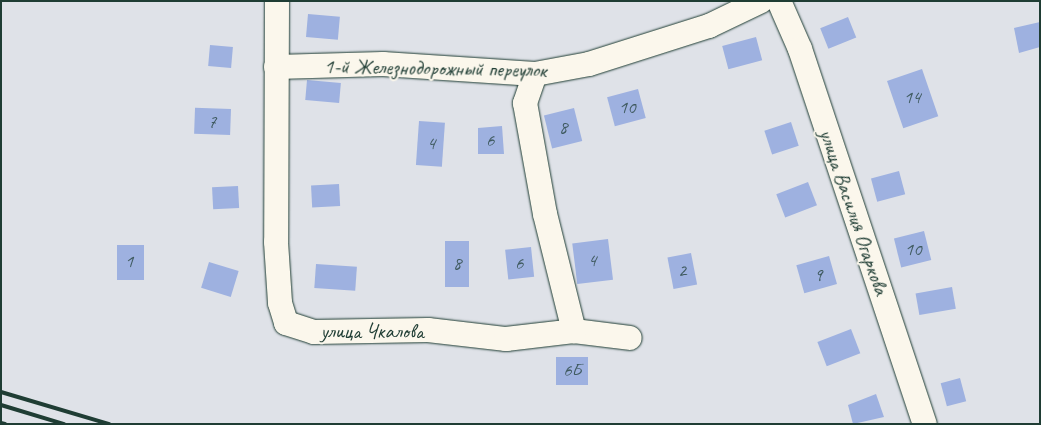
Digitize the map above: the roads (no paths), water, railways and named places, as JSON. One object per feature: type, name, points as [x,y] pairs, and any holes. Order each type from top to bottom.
[{"type":"street","name":"улица Чкалова","points":[[277,1],[276,242],[280,304],[286,323],[314,332],[428,330],[506,339],[574,331],[630,338]]},
{"type":"street","name":"1-й Железнодорожный переулок","points":[[276,67],[383,64],[535,74],[589,64],[700,29],[762,1]]},
{"type":"street","name":"улица Василия Огаркова","points":[[779,1],[803,58],[925,424]]},
{"type":"street","points":[[535,74],[525,103],[545,214],[574,331]]},
{"type":"railway","points":[[1,392],[109,424]]},
{"type":"railway","points":[[1,405],[64,424]]},
{"type":"railway","points":[[1,423],[5,424]]}]
